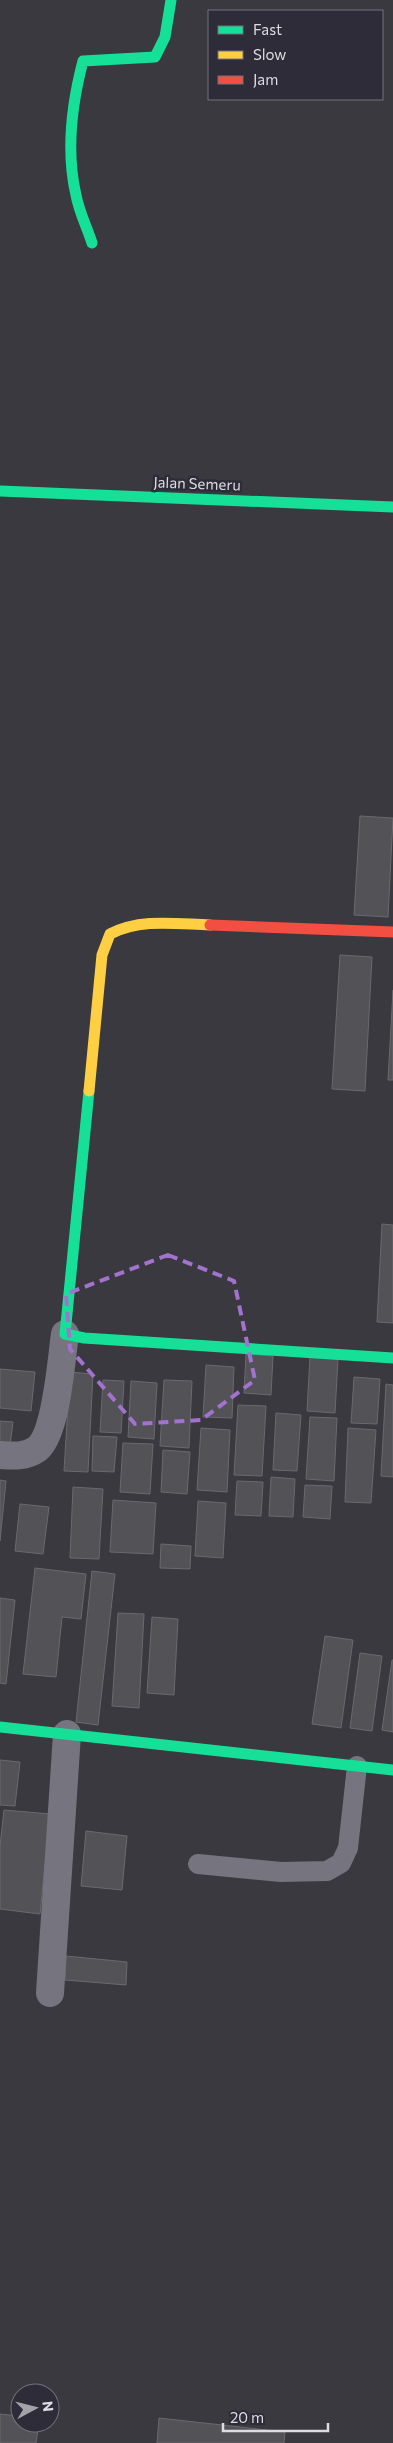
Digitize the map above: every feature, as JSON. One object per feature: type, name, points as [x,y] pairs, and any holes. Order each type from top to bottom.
[{"type":"street","points":[[92,243],[75,192],[72,144],[79,77],[83,61],[100,58],[141,59],[155,57],[162,47],[168,28],[171,0]]},
{"type":"street","name":"Jalan Semeru","points":[[0,491],[393,507]]},
{"type":"street","points":[[0,1455],[17,1456],[38,1448],[52,1423],[65,1334],[102,955],[110,934],[124,927],[144,922],[393,932]]},
{"type":"street","points":[[65,1334],[84,1338],[393,1358]]},
{"type":"street","points":[[0,1727],[393,1770]]},
{"type":"street","points":[[50,1993],[67,1734]]},
{"type":"lane","points":[[198,1864],[281,1872],[327,1871],[341,1862],[348,1848],[357,1766]]},
{"type":"highlighted area","points":[[168,1255],[234,1281],[255,1380],[201,1420],[135,1424],[70,1349],[66,1294]]},
{"type":"building","points":[[360,816],[393,818],[388,917],[354,915]]},
{"type":"building","points":[[340,955],[372,957],[365,1091],[332,1089]]},
{"type":"building","points":[[393,990],[393,1080],[388,1080]]},
{"type":"building","points":[[382,1224],[393,1225],[393,1323],[377,1322]]},
{"type":"building","points":[[246,1354],[273,1356],[271,1395],[244,1393]]},
{"type":"building","points":[[310,1357],[338,1359],[335,1413],[307,1411]]},
{"type":"building","points":[[206,1365],[234,1367],[232,1418],[203,1417]]},
{"type":"building","points":[[0,1369],[35,1372],[31,1411],[0,1408]]},
{"type":"building","points":[[70,1372],[93,1374],[88,1472],[64,1471]]},
{"type":"building","points":[[354,1377],[380,1379],[377,1424],[351,1423]]},
{"type":"building","points":[[103,1380],[124,1381],[121,1433],[100,1432]]},
{"type":"building","points":[[164,1380],[192,1381],[189,1448],[160,1446]]},
{"type":"building","points":[[131,1381],[157,1383],[154,1439],[128,1437]]},
{"type":"building","points":[[386,1384],[393,1385],[393,1477],[381,1476]]},
{"type":"building","points":[[238,1405],[266,1406],[262,1476],[234,1475]]},
{"type":"building","points":[[276,1413],[301,1415],[297,1471],[273,1470]]},
{"type":"building","points":[[310,1417],[337,1418],[334,1481],[306,1479]]},
{"type":"building","points":[[0,1421],[13,1422],[9,1454],[0,1453]]},
{"type":"building","points":[[201,1428],[230,1430],[227,1492],[197,1490]]},
{"type":"building","points":[[348,1428],[376,1430],[371,1503],[345,1502]]},
{"type":"building","points":[[93,1436],[117,1437],[114,1472],[92,1471]]},
{"type":"building","points":[[123,1443],[153,1444],[150,1494],[120,1492]]},
{"type":"building","points":[[163,1450],[190,1452],[187,1494],[161,1492]]},
{"type":"building","points":[[271,1477],[295,1479],[293,1517],[269,1516]]},
{"type":"building","points":[[0,1480],[6,1481],[0,1541]]},
{"type":"building","points":[[237,1481],[263,1482],[261,1516],[235,1515]]},
{"type":"building","points":[[305,1485],[332,1486],[330,1519],[303,1517]]},
{"type":"building","points":[[73,1487],[103,1489],[99,1559],[70,1558]]},
{"type":"building","points":[[113,1500],[156,1503],[153,1554],[110,1552]]},
{"type":"building","points":[[198,1501],[226,1503],[223,1558],[195,1556]]},
{"type":"building","points":[[20,1504],[49,1507],[43,1554],[15,1551]]},
{"type":"building","points":[[161,1544],[191,1546],[190,1569],[160,1568]]},
{"type":"building","points":[[35,1568],[86,1574],[81,1619],[62,1617],[56,1677],[23,1674]]},
{"type":"building","points":[[92,1571],[115,1574],[98,1725],[76,1722]]},
{"type":"building","points":[[0,1598],[15,1600],[6,1684],[0,1683]]},
{"type":"building","points":[[118,1613],[144,1614],[139,1708],[112,1706]]},
{"type":"building","points":[[152,1617],[178,1619],[174,1695],[147,1693]]},
{"type":"building","points":[[325,1636],[353,1640],[341,1728],[312,1724]]},
{"type":"building","points":[[360,1653],[382,1656],[372,1731],[350,1728]]},
{"type":"building","points":[[393,1660],[393,1732],[382,1730]]},
{"type":"building","points":[[0,1760],[20,1762],[15,1806],[0,1805]]},
{"type":"building","points":[[4,1810],[50,1814],[40,1914],[0,1909],[0,1846]]},
{"type":"building","points":[[86,1831],[127,1836],[122,1890],[81,1886]]},
{"type":"building","points":[[66,1956],[127,1962],[126,1985],[65,1980]]},
{"type":"building","points":[[0,2414],[10,2415],[10,2433],[38,2433],[36,2443],[0,2443]]},
{"type":"building","points":[[159,2418],[285,2432],[284,2443],[157,2443]]},
{"type":"traffic: fast","points":[[92,243],[77,201],[71,162],[73,111],[83,61],[155,57],[165,37],[171,0]]},
{"type":"traffic: fast","points":[[0,491],[393,507]]},
{"type":"traffic: fast","points":[[89,1091],[65,1334],[84,1338],[393,1358]]},
{"type":"traffic: fast","points":[[0,1727],[393,1770]]},
{"type":"traffic: slow","points":[[89,1091],[102,955],[110,934],[122,929],[146,924],[210,925]]},
{"type":"traffic: jam","points":[[210,925],[393,932]]}]
